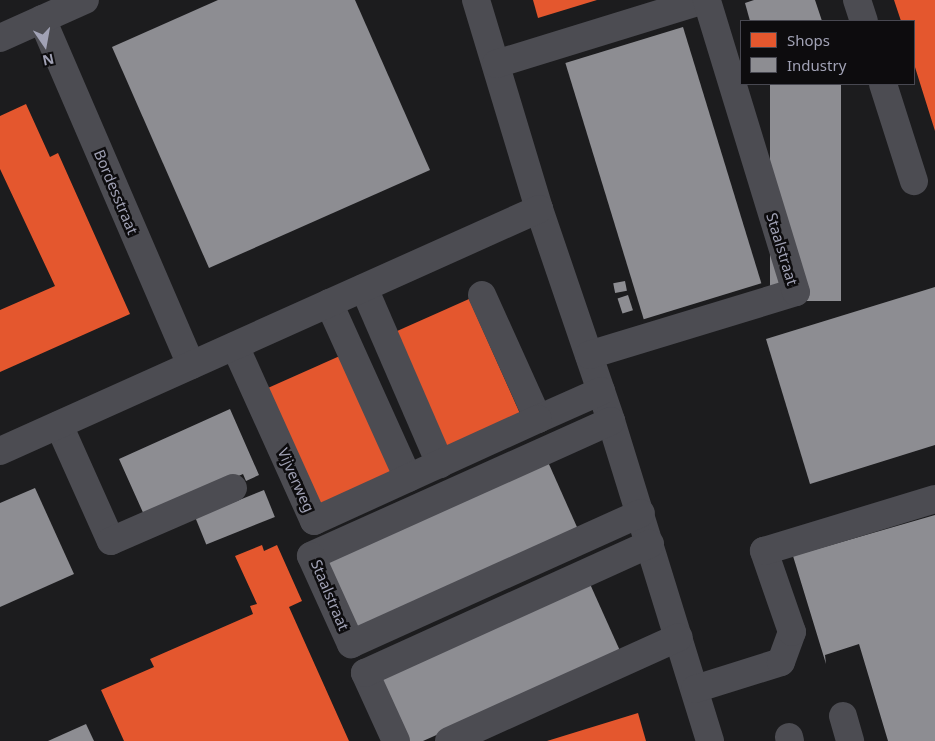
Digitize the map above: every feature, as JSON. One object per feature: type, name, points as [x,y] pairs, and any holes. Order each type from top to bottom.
[{"type":"street","points":[[0,38],[85,0]]},
{"type":"street","points":[[476,0],[539,209],[641,513],[710,741]]},
{"type":"street","name":"Staalstraat","points":[[496,64],[706,0],[796,292],[589,355]]},
{"type":"street","points":[[857,0],[864,20]]},
{"type":"street","name":"Bordesstraat","points":[[42,19],[191,365]]},
{"type":"street","points":[[883,85],[914,181]]},
{"type":"street","points":[[0,450],[539,209]]},
{"type":"street","points":[[364,288],[440,464]]},
{"type":"street","points":[[482,295],[538,419],[601,391]]},
{"type":"street","points":[[329,303],[408,478]]},
{"type":"street","name":"Vijverweg","points":[[235,346],[314,521],[538,419]]},
{"type":"street","name":"Staalstraat","points":[[611,421],[311,556],[351,644],[641,513]]},
{"type":"street","points":[[59,424],[112,541],[233,488]]},
{"type":"street","points":[[695,690],[781,662],[792,632],[764,551],[935,500]]},
{"type":"street","points":[[396,741],[365,673],[650,544]]},
{"type":"street","points":[[450,741],[679,637]]},
{"type":"shaded area","points":[[0,0],[935,0],[935,741],[0,741]]},
{"type":"building: Shops","points":[[533,0],[597,0],[538,18]]},
{"type":"building: Shops","points":[[894,0],[935,0],[935,131],[915,67],[915,20],[901,20]]},
{"type":"building: Shops","points":[[26,104],[50,157],[58,153],[130,314],[0,372],[0,310],[55,286],[0,169],[0,116]]},
{"type":"building: Shops","points":[[469,299],[522,418],[446,452],[393,333]]},
{"type":"building: Shops","points":[[342,355],[396,476],[320,509],[266,389]]},
{"type":"building: Shops","points":[[262,545],[264,551],[277,545],[302,601],[289,607],[349,741],[124,741],[101,690],[154,667],[150,659],[253,614],[250,606],[257,604],[235,556]]},
{"type":"building: Shops","points":[[638,713],[646,741],[547,741]]},
{"type":"building: Industry","points":[[218,0],[355,0],[430,170],[209,268],[112,47]]},
{"type":"building: Industry","points":[[754,0],[815,0],[822,20],[750,20],[745,3]]},
{"type":"building: Industry","points":[[683,27],[761,283],[644,319],[565,63]]},
{"type":"building: Industry","points":[[770,85],[841,85],[841,301],[770,301]]},
{"type":"building: Industry","points":[[625,281],[627,291],[615,293],[613,283]]},
{"type":"building: Industry","points":[[935,287],[935,445],[810,484],[766,339]]},
{"type":"building: Industry","points":[[628,295],[633,310],[622,314],[618,298]]},
{"type":"building: Industry","points":[[230,409],[259,475],[246,481],[243,474],[145,517],[119,459]]},
{"type":"building: Industry","points":[[548,462],[578,530],[354,629],[324,562]]},
{"type":"building: Industry","points":[[35,488],[74,574],[0,607],[0,503]]},
{"type":"building: Industry","points":[[264,490],[275,517],[206,545],[195,518]]},
{"type":"building: Industry","points":[[935,515],[935,741],[888,741],[859,644],[825,655],[826,664],[793,556]]},
{"type":"building: Industry","points":[[590,584],[621,653],[423,741],[405,741],[377,679]]},
{"type":"building: Industry","points":[[86,724],[94,741],[48,741]]}]
